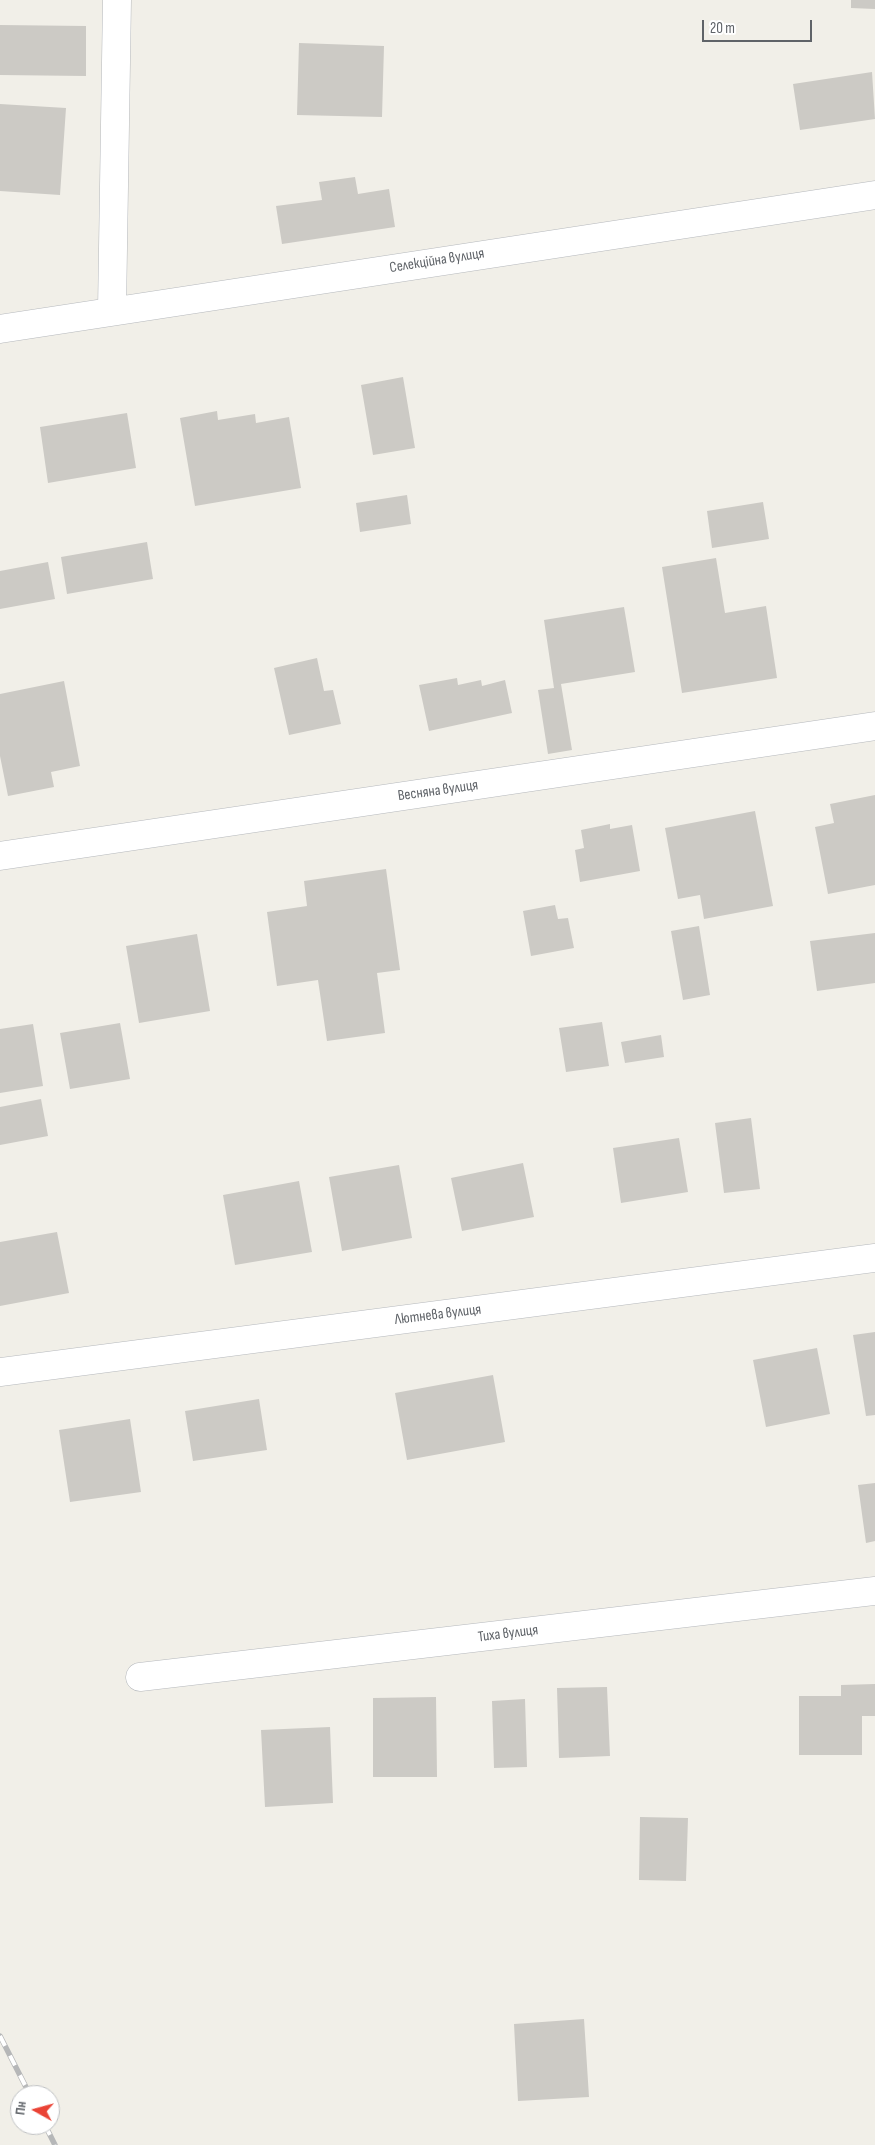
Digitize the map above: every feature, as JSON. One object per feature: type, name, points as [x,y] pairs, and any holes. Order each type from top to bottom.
[{"type":"street","points":[[112,310],[116,0]]},
{"type":"street","name":"Селекційна вулиця","points":[[0,328],[875,195]]},
{"type":"street","name":"Весняна вулиця","points":[[0,856],[875,726]]},
{"type":"street","name":"Лютнева вулиця","points":[[0,1372],[875,1258]]},
{"type":"street","name":"Тиха вулиця","points":[[140,1677],[875,1591]]},
{"type":"building","points":[[851,0],[875,0],[875,9],[851,8]]},
{"type":"building","points":[[0,25],[86,26],[86,76],[0,75]]},
{"type":"building","points":[[299,43],[384,46],[382,117],[297,115]]},
{"type":"building","points":[[872,72],[875,119],[800,130],[793,84]]},
{"type":"building","points":[[0,104],[66,108],[60,195],[0,191]]},
{"type":"building","points":[[355,177],[358,194],[389,189],[395,227],[282,244],[276,206],[322,200],[319,182]]},
{"type":"building","points":[[403,377],[415,448],[373,455],[361,385]]},
{"type":"building","points":[[217,411],[218,420],[255,414],[256,423],[289,417],[301,488],[195,506],[180,418]]},
{"type":"building","points":[[127,413],[136,468],[48,483],[40,427]]},
{"type":"building","points":[[407,495],[411,524],[360,532],[356,503]]},
{"type":"building","points":[[763,502],[769,539],[712,548],[707,511]]},
{"type":"building","points":[[147,542],[153,579],[67,594],[61,557]]},
{"type":"building","points":[[716,558],[725,613],[766,606],[777,678],[682,693],[662,567]]},
{"type":"building","points":[[48,562],[55,599],[0,609],[0,571]]},
{"type":"building","points":[[624,607],[635,672],[561,684],[572,750],[548,754],[538,690],[554,688],[544,620]]},
{"type":"building","points":[[317,658],[324,691],[333,690],[341,724],[289,735],[274,668]]},
{"type":"building","points":[[457,678],[458,685],[481,680],[482,686],[505,680],[512,713],[429,731],[419,685]]},
{"type":"building","points":[[64,681],[80,766],[51,772],[54,787],[8,796],[0,756],[0,694]]},
{"type":"building","points":[[875,795],[875,885],[828,894],[815,827],[834,823],[830,804]]},
{"type":"building","points":[[755,811],[773,906],[704,919],[700,895],[678,899],[665,828]]},
{"type":"building","points":[[610,824],[610,829],[632,825],[640,871],[580,882],[575,850],[584,848],[581,830]]},
{"type":"building","points":[[386,869],[400,970],[377,973],[385,1033],[327,1041],[318,980],[277,986],[267,912],[307,906],[304,881]]},
{"type":"building","points":[[555,905],[558,919],[568,918],[574,948],[531,956],[523,911]]},
{"type":"building","points":[[699,926],[710,995],[683,1000],[671,931]]},
{"type":"building","points":[[875,933],[875,983],[817,991],[810,941]]},
{"type":"building","points":[[197,934],[210,1011],[139,1023],[126,946]]},
{"type":"building","points":[[602,1022],[609,1066],[566,1072],[559,1028]]},
{"type":"building","points":[[120,1023],[130,1079],[70,1089],[60,1033]]},
{"type":"building","points":[[33,1024],[43,1086],[0,1093],[0,1029]]},
{"type":"building","points":[[661,1035],[664,1057],[625,1063],[621,1042]]},
{"type":"building","points":[[41,1099],[48,1136],[0,1145],[0,1107]]},
{"type":"building","points":[[751,1118],[760,1189],[724,1193],[715,1123]]},
{"type":"building","points":[[679,1138],[688,1192],[621,1203],[613,1148]]},
{"type":"building","points":[[523,1163],[534,1217],[462,1231],[451,1178]]},
{"type":"building","points":[[399,1165],[412,1238],[342,1251],[329,1177]]},
{"type":"building","points":[[299,1181],[312,1252],[235,1265],[223,1195]]},
{"type":"building","points":[[57,1232],[69,1293],[0,1306],[0,1242]]},
{"type":"building","points":[[875,1332],[875,1415],[866,1416],[853,1335]]},
{"type":"building","points":[[817,1348],[830,1414],[766,1427],[753,1360]]},
{"type":"building","points":[[493,1375],[505,1442],[407,1460],[395,1393]]},
{"type":"building","points":[[259,1399],[267,1450],[193,1461],[185,1411]]},
{"type":"building","points":[[130,1419],[141,1492],[70,1502],[59,1430]]},
{"type":"building","points":[[875,1483],[875,1541],[866,1543],[858,1485]]},
{"type":"building","points":[[875,1684],[875,1716],[862,1716],[862,1755],[799,1755],[799,1696],[841,1696],[841,1685]]},
{"type":"building","points":[[607,1687],[610,1756],[559,1758],[557,1688]]},
{"type":"building","points":[[436,1697],[437,1777],[373,1777],[373,1698]]},
{"type":"building","points":[[525,1699],[527,1767],[494,1768],[492,1701]]},
{"type":"building","points":[[330,1727],[333,1803],[265,1807],[261,1730]]},
{"type":"building","points":[[640,1817],[688,1818],[686,1881],[639,1880]]},
{"type":"building","points":[[584,2019],[589,2097],[518,2101],[514,2024]]},
{"type":"railway","points":[[0,2036],[25,2085]]},
{"type":"railway","points":[[50,2135],[55,2145]]}]
